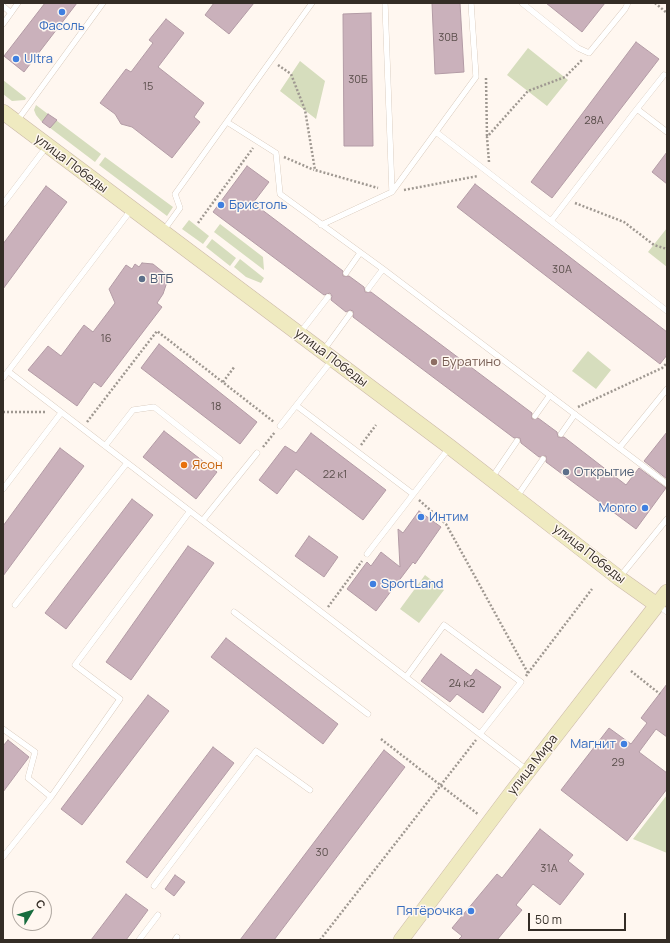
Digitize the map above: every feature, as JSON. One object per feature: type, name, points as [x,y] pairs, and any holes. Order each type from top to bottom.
[{"type":"main road","name":"улица Победы","points":[[3,112],[300,334],[619,578],[662,608]]},
{"type":"main road","name":"улица Мира","points":[[401,940],[529,771],[662,608],[667,592]]},
{"type":"lane","points":[[3,24],[18,3]]},
{"type":"lane","points":[[17,122],[103,3]]},
{"type":"lane","points":[[163,232],[180,208],[175,194],[312,3]]},
{"type":"lane","points":[[384,3],[392,192]]},
{"type":"lane","points":[[321,225],[392,192],[476,78],[471,3]]},
{"type":"lane","points":[[522,3],[578,48],[589,53],[611,27],[628,3]]},
{"type":"lane","points":[[3,6],[11,13]]},
{"type":"lane","points":[[551,221],[664,75]]},
{"type":"lane","points":[[637,109],[667,132]]},
{"type":"lane","points":[[227,122],[257,143],[276,153],[280,194],[383,269],[667,484]]},
{"type":"lane","points":[[436,132],[667,311]]},
{"type":"lane","points":[[3,204],[47,145]]},
{"type":"lane","points":[[3,378],[131,209]]},
{"type":"lane","points":[[346,273],[360,253]]},
{"type":"lane","points":[[368,289],[383,269]]},
{"type":"lane","points":[[300,334],[328,297]]},
{"type":"lane","points":[[280,426],[297,406],[350,314]]},
{"type":"lane","points":[[9,372],[529,771]]},
{"type":"lane","points":[[620,447],[667,388]]},
{"type":"lane","points":[[535,416],[550,395]]},
{"type":"lane","points":[[297,406],[413,494]]},
{"type":"lane","points":[[105,446],[133,410],[154,407],[220,459]]},
{"type":"lane","points":[[561,434],[572,412]]},
{"type":"lane","points":[[3,489],[61,413]]},
{"type":"lane","points":[[491,479],[517,441]]},
{"type":"lane","points":[[367,554],[450,448]]},
{"type":"lane","points":[[203,520],[257,453]]},
{"type":"lane","points":[[516,498],[543,459]]},
{"type":"lane","points":[[15,605],[127,463]]},
{"type":"lane","points":[[3,857],[52,797],[120,699],[75,665],[190,512]]},
{"type":"lane","points":[[619,578],[667,519]]},
{"type":"lane","points":[[234,612],[368,714]]},
{"type":"lane","points":[[406,677],[444,625],[521,682],[480,734]]},
{"type":"lane","points":[[3,729],[35,752],[28,778],[52,797]]},
{"type":"lane","points":[[154,886],[256,751],[310,790]]},
{"type":"lane","points":[[139,940],[158,915]]},
{"type":"path","points":[[655,3],[667,13]]},
{"type":"path","points":[[487,137],[528,91],[565,77],[589,53]]},
{"type":"path","points":[[272,60],[291,74],[305,110],[315,170]]},
{"type":"path","points":[[276,153],[315,170],[392,192],[490,174],[487,137],[486,71]]},
{"type":"path","points":[[198,222],[257,143]]},
{"type":"path","points":[[568,199],[593,211],[624,222],[654,245],[667,249]]},
{"type":"path","points":[[82,428],[157,331],[280,426]]},
{"type":"path","points":[[572,412],[662,368],[667,363]]},
{"type":"path","points":[[223,382],[235,366]]},
{"type":"path","points":[[3,412],[61,413]]},
{"type":"path","points":[[357,451],[376,425]]},
{"type":"path","points":[[266,443],[272,435]]},
{"type":"path","points":[[413,494],[446,524],[528,673]]},
{"type":"path","points":[[323,614],[367,554]]},
{"type":"path","points":[[521,682],[592,589]]},
{"type":"path","points":[[631,671],[660,694]]},
{"type":"path","points":[[320,940],[480,734]]},
{"type":"path","points":[[381,739],[489,822]]},
{"type":"green space","points":[[528,48],[568,80],[547,106],[507,75]]},
{"type":"green space","points":[[300,61],[325,81],[316,119],[280,91]]},
{"type":"green space","points":[[3,80],[26,98],[25,100],[12,101],[3,94]]},
{"type":"green space","points":[[36,105],[101,154],[95,162],[41,121],[34,110]]},
{"type":"green space","points":[[105,157],[173,207],[167,216],[99,165]]},
{"type":"green space","points":[[189,220],[209,236],[203,244],[182,229]]},
{"type":"green space","points":[[220,224],[263,257],[264,270],[214,232]]},
{"type":"green space","points":[[667,228],[667,267],[648,252]]},
{"type":"green space","points":[[212,239],[236,258],[230,266],[206,247]]},
{"type":"green space","points":[[240,259],[264,278],[261,283],[246,277],[234,267]]},
{"type":"green space","points":[[588,351],[611,370],[596,389],[572,371]]},
{"type":"green space","points":[[425,575],[444,590],[419,623],[400,609]]},
{"type":"green space","points":[[667,795],[667,853],[633,839]]},
{"type":"building","points":[[45,3],[77,3],[24,72],[4,56]]},
{"type":"building","points":[[214,3],[254,3],[229,34],[205,15]]},
{"type":"building","points":[[432,3],[460,3],[464,72],[435,74]]},
{"type":"building","points":[[546,3],[605,3],[582,32]]},
{"type":"building","points":[[371,13],[373,146],[344,146],[343,14]]},
{"type":"building","points":[[166,19],[184,33],[158,67],[204,103],[194,117],[200,122],[172,158],[132,127],[121,124],[115,114],[100,103],[126,69],[131,72],[153,43],[149,40]]},
{"type":"building","points":[[636,42],[659,59],[552,198],[531,182]]},
{"type":"building","points":[[48,114],[57,120],[50,128],[42,122]]},
{"type":"building","points":[[667,152],[667,184],[652,172]]},
{"type":"building","points":[[247,166],[269,182],[253,203],[343,271],[343,276],[349,276],[364,287],[365,292],[371,292],[532,413],[532,419],[538,418],[557,432],[558,437],[564,437],[626,485],[639,468],[666,488],[636,529],[546,462],[546,456],[539,457],[521,443],[520,438],[514,438],[353,317],[353,311],[350,310],[346,312],[331,300],[332,296],[330,293],[324,295],[213,212]]},
{"type":"building","points":[[475,184],[667,332],[667,355],[660,364],[457,207]]},
{"type":"building","points":[[46,186],[67,202],[3,289],[3,244]]},
{"type":"building","points":[[142,263],[153,264],[163,272],[167,282],[163,294],[157,303],[162,307],[101,387],[94,382],[77,406],[28,370],[48,346],[61,356],[84,325],[93,332],[115,303],[109,289],[126,265],[132,269],[135,264],[139,267]]},
{"type":"building","points":[[159,344],[257,422],[240,444],[141,368]]},
{"type":"building","points":[[164,431],[217,472],[196,499],[143,457]]},
{"type":"building","points":[[667,432],[667,479],[644,461]]},
{"type":"building","points":[[311,433],[386,490],[363,520],[296,469],[277,494],[259,480],[285,446],[296,453]]},
{"type":"building","points":[[60,448],[84,466],[3,576],[3,526]]},
{"type":"building","points":[[132,499],[153,515],[66,629],[45,613]]},
{"type":"building","points":[[419,511],[441,527],[415,564],[413,562],[376,611],[347,589],[367,562],[371,566],[381,552],[400,567],[398,529],[403,533]]},
{"type":"building","points":[[309,536],[338,557],[324,577],[295,556]]},
{"type":"building","points":[[188,546],[214,563],[131,680],[106,662]]},
{"type":"building","points":[[226,638],[338,724],[323,744],[211,657]]},
{"type":"building","points":[[441,654],[471,676],[476,669],[501,687],[483,713],[457,694],[450,702],[421,681]]},
{"type":"building","points":[[667,684],[667,737],[656,729],[639,752],[667,773],[667,789],[627,841],[561,790],[609,728],[631,744],[647,723],[641,718]]},
{"type":"building","points":[[148,695],[169,711],[82,825],[61,809]]},
{"type":"building","points":[[8,740],[29,757],[3,792],[3,746]]},
{"type":"building","points":[[213,747],[234,763],[147,878],[126,862]]},
{"type":"building","points":[[384,750],[405,767],[274,940],[240,940]]},
{"type":"building","points":[[540,829],[573,855],[568,861],[584,874],[560,905],[533,884],[516,905],[522,910],[497,940],[458,940],[462,936],[452,928],[497,874],[502,878]]},
{"type":"building","points":[[175,875],[185,882],[174,896],[165,889]]},
{"type":"building","points":[[126,894],[148,910],[126,940],[91,940]]},
{"type":"place","name":"Фасоль","points":[[62,12]]},
{"type":"place","name":"Ultra","points":[[16,59]]},
{"type":"place","name":"Бристоль","points":[[221,205]]},
{"type":"place","name":"ВТБ","points":[[142,279]]},
{"type":"place","name":"Буратино","points":[[434,362]]},
{"type":"place","name":"Ясон","points":[[184,465]]},
{"type":"place","name":"Открытие","points":[[566,472]]},
{"type":"place","name":"Monro","points":[[645,508]]},
{"type":"place","name":"Интим","points":[[421,517]]},
{"type":"place","name":"SportLand","points":[[373,584]]},
{"type":"place","name":"Магнит","points":[[624,744]]},
{"type":"place","name":"Пятёрочка","points":[[471,911]]}]
